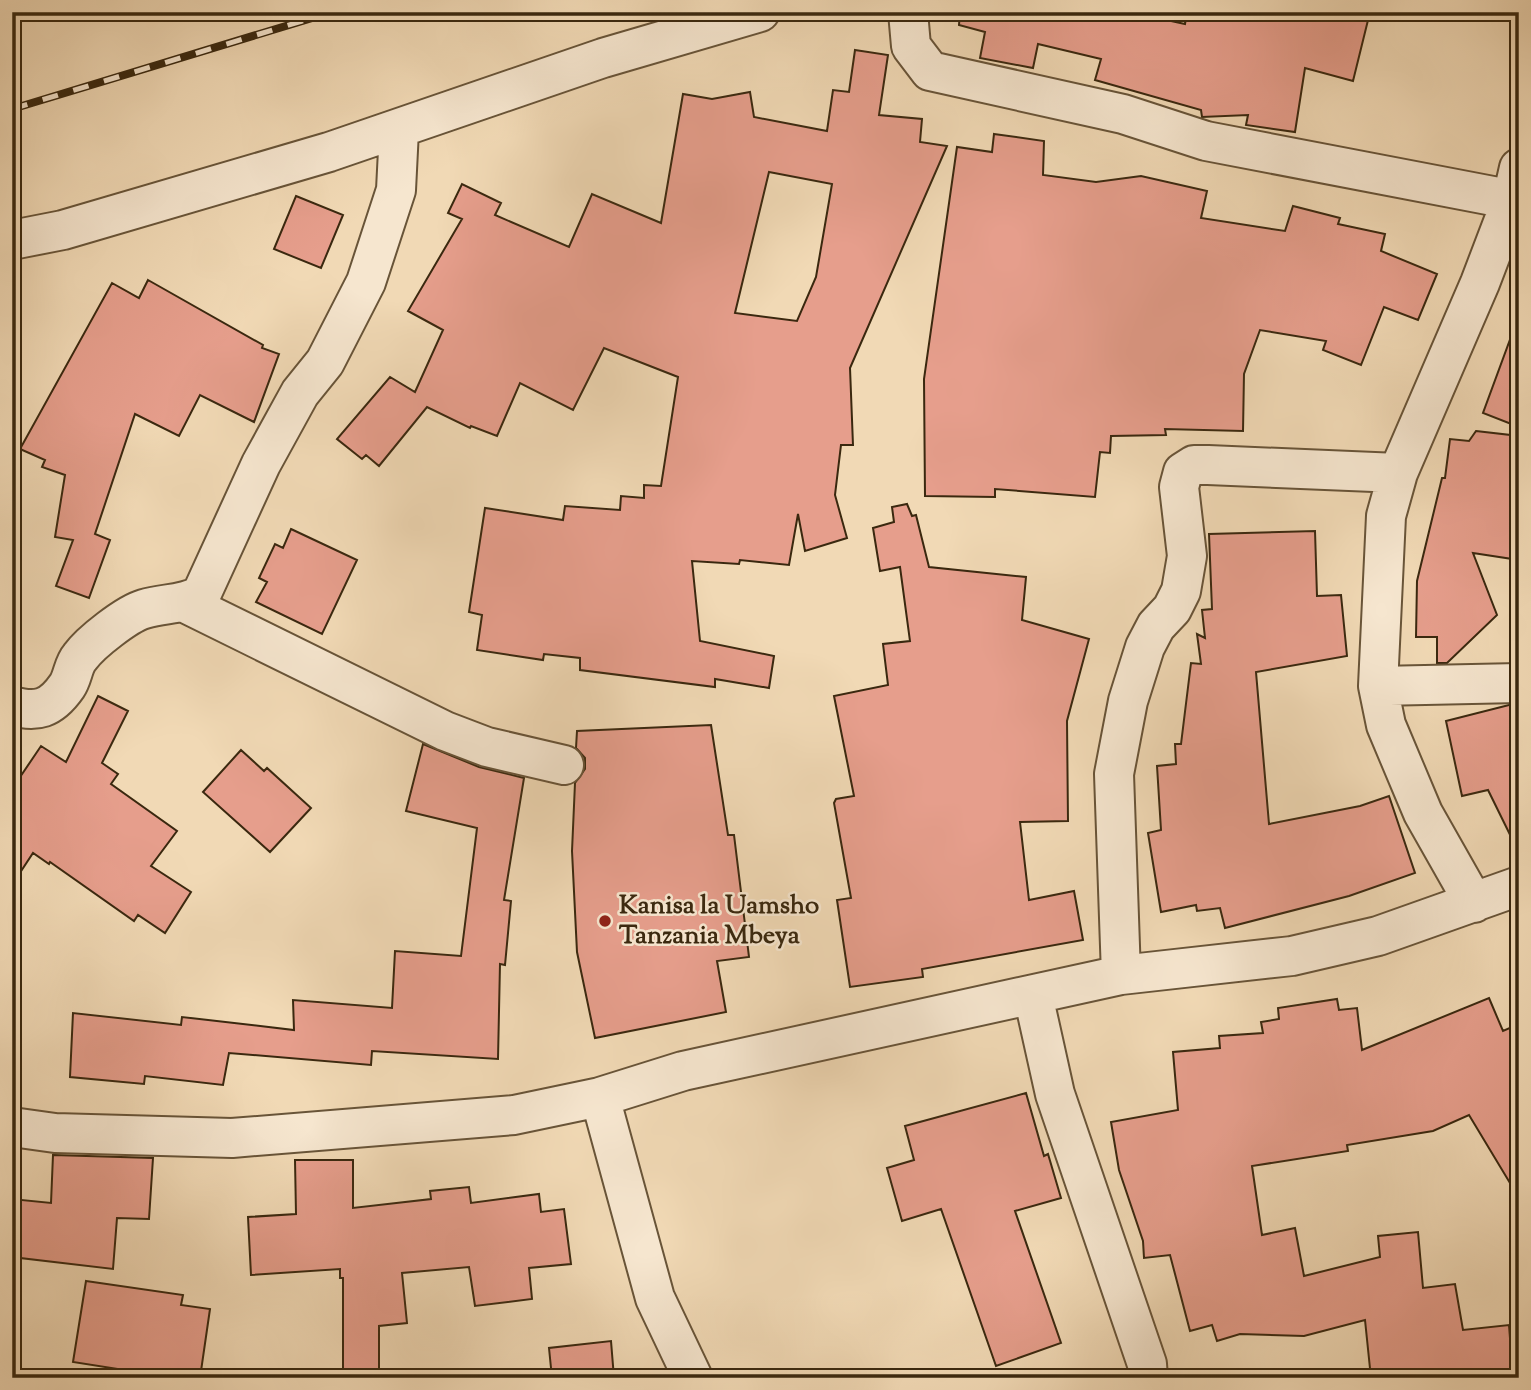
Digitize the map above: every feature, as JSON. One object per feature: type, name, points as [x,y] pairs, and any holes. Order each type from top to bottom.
[{"type":"street","points":[[12,240],[63,230],[399,130],[603,58],[760,12]]},
{"type":"street","points":[[908,12],[911,46],[930,71],[1123,114],[1206,141],[1516,189],[1480,283],[1398,473],[1386,516],[1378,686],[1386,725],[1408,781],[1474,903]]},
{"type":"street","points":[[12,706],[33,712],[50,704],[67,686],[78,658],[107,632],[141,609],[185,603],[201,595],[261,464],[300,393],[325,362],[366,282],[396,190],[399,130]]},
{"type":"street","points":[[1121,975],[1114,774],[1128,701],[1145,647],[1156,626],[1172,609],[1181,591],[1187,556],[1179,487],[1183,472],[1194,465],[1208,465],[1398,473]]},
{"type":"street","points":[[185,603],[445,731],[487,747],[564,765]]},
{"type":"street","points":[[1378,686],[1519,683]]},
{"type":"street","points":[[12,1127],[55,1133],[232,1138],[514,1115],[600,1097],[682,1071],[1121,975],[1292,956],[1378,936],[1519,886]]},
{"type":"street","points":[[1032,995],[1055,1094],[1147,1364],[1148,1378]]},
{"type":"street","points":[[600,1097],[655,1298],[693,1378]]},
{"type":"building","points":[[960,12],[1130,12],[1185,24],[1187,12],[1370,12],[1353,81],[1305,68],[1295,132],[1246,125],[1248,115],[1202,117],[1201,110],[1095,80],[1101,59],[1038,44],[1033,68],[980,58],[985,32],[959,25]]},
{"type":"building","points":[[855,50],[888,55],[879,115],[922,119],[920,142],[947,146],[850,368],[853,445],[841,445],[835,495],[847,538],[805,551],[798,514],[789,565],[740,560],[739,564],[692,561],[700,641],[774,656],[769,688],[715,679],[715,687],[580,670],[580,658],[544,654],[543,660],[477,650],[482,615],[469,612],[485,508],[563,520],[565,506],[620,510],[621,496],[644,498],[644,485],[661,486],[678,377],[604,348],[573,410],[520,383],[497,436],[471,426],[470,428],[427,407],[379,466],[366,455],[362,459],[337,439],[390,377],[415,392],[443,330],[408,311],[462,219],[448,213],[462,184],[501,203],[495,215],[569,247],[592,194],[661,223],[683,94],[712,99],[750,92],[754,117],[827,131],[833,90],[849,92]],"holes":[[[769,172],[832,184],[816,277],[797,321],[735,313]]]},
{"type":"building","points":[[994,134],[1044,141],[1043,175],[1096,182],[1141,176],[1207,191],[1201,218],[1285,231],[1293,206],[1340,218],[1338,224],[1385,234],[1381,251],[1437,274],[1418,320],[1384,307],[1361,365],[1323,350],[1326,341],[1260,330],[1244,374],[1243,431],[1165,429],[1166,435],[1111,436],[1110,453],[1100,452],[1095,497],[995,489],[995,497],[925,496],[924,379],[957,147],[992,152]]},
{"type":"building","points":[[296,196],[343,215],[321,268],[274,249]]},
{"type":"building","points":[[148,280],[263,345],[262,348],[279,354],[254,422],[200,395],[179,436],[135,414],[95,534],[110,540],[89,598],[56,586],[73,540],[55,537],[65,475],[42,467],[45,460],[20,449],[112,283],[139,298]]},
{"type":"building","points":[[1515,326],[1519,326],[1519,427],[1483,413]]},
{"type":"building","points":[[1476,431],[1519,436],[1519,560],[1473,553],[1497,615],[1447,663],[1437,663],[1437,637],[1416,637],[1417,581],[1442,478],[1445,478],[1450,439],[1469,441]]},
{"type":"building","points":[[907,504],[912,516],[916,515],[929,567],[1026,577],[1022,620],[1089,639],[1067,721],[1068,821],[1020,822],[1029,900],[1074,891],[1083,940],[922,969],[923,977],[850,987],[837,900],[851,898],[834,803],[836,799],[854,796],[834,696],[888,685],[883,644],[910,641],[900,567],[880,571],[873,528],[894,522],[892,507]]},
{"type":"building","points":[[291,529],[357,560],[322,634],[256,602],[267,582],[259,578],[275,544],[283,548]]},
{"type":"building","points":[[1315,531],[1317,596],[1341,595],[1347,656],[1256,672],[1269,824],[1360,806],[1389,796],[1415,873],[1349,896],[1225,928],[1220,908],[1197,911],[1196,905],[1161,912],[1148,833],[1161,830],[1157,766],[1176,764],[1175,744],[1181,744],[1191,663],[1201,664],[1197,634],[1205,638],[1202,610],[1212,609],[1209,534]]},
{"type":"building","points":[[98,696],[128,711],[102,763],[118,774],[111,784],[177,831],[151,866],[191,892],[165,933],[138,915],[134,921],[33,853],[12,885],[12,789],[41,746],[66,762]]},
{"type":"building","points":[[1509,705],[1519,705],[1519,853],[1488,790],[1462,796],[1446,721]]},
{"type":"building","points":[[711,725],[728,835],[734,835],[749,957],[717,961],[726,1012],[595,1038],[577,952],[572,851],[575,783],[585,769],[585,758],[576,748],[577,731]]},
{"type":"building","points":[[423,744],[479,767],[524,778],[504,900],[511,901],[505,965],[500,964],[498,1059],[372,1051],[371,1065],[229,1053],[223,1085],[145,1076],[144,1084],[70,1077],[73,1013],[181,1025],[182,1017],[294,1030],[293,1000],[392,1008],[395,951],[461,956],[477,828],[406,811]]},
{"type":"building","points":[[241,750],[264,771],[267,768],[311,808],[270,852],[203,792]]},
{"type":"building","points":[[1489,998],[1503,1031],[1519,1024],[1519,1198],[1469,1115],[1433,1131],[1347,1145],[1348,1151],[1252,1166],[1262,1235],[1295,1228],[1304,1276],[1380,1257],[1378,1236],[1418,1232],[1423,1288],[1455,1284],[1463,1330],[1509,1325],[1513,1378],[1371,1378],[1365,1320],[1304,1336],[1240,1334],[1217,1341],[1212,1325],[1190,1331],[1170,1255],[1144,1258],[1143,1241],[1119,1170],[1111,1122],[1178,1110],[1173,1052],[1220,1048],[1219,1036],[1263,1033],[1261,1022],[1279,1019],[1278,1008],[1337,999],[1339,1010],[1357,1008],[1362,1050]]},
{"type":"building","points":[[1026,1093],[1044,1156],[1048,1154],[1061,1198],[1015,1211],[1061,1343],[996,1366],[941,1209],[902,1221],[887,1168],[914,1160],[905,1126]]},
{"type":"building","points":[[53,1155],[153,1158],[149,1219],[117,1218],[113,1269],[12,1257],[12,1199],[51,1203]]},
{"type":"building","points":[[295,1160],[353,1160],[353,1208],[431,1199],[430,1191],[469,1187],[471,1203],[539,1194],[541,1212],[564,1209],[571,1264],[529,1268],[532,1299],[475,1306],[469,1267],[402,1273],[407,1323],[379,1326],[379,1373],[343,1374],[343,1278],[340,1278],[340,1269],[251,1275],[248,1217],[296,1214]]},
{"type":"building","points":[[86,1281],[183,1295],[181,1305],[210,1309],[200,1378],[175,1378],[73,1362]]},
{"type":"building","points":[[611,1341],[614,1378],[552,1378],[549,1348]]},
{"type":"railway","points":[[12,109],[332,12]]},
{"type":"place","name":"Kanisa la Uamsho Tanzania Mbeya","points":[[605,921]]}]
